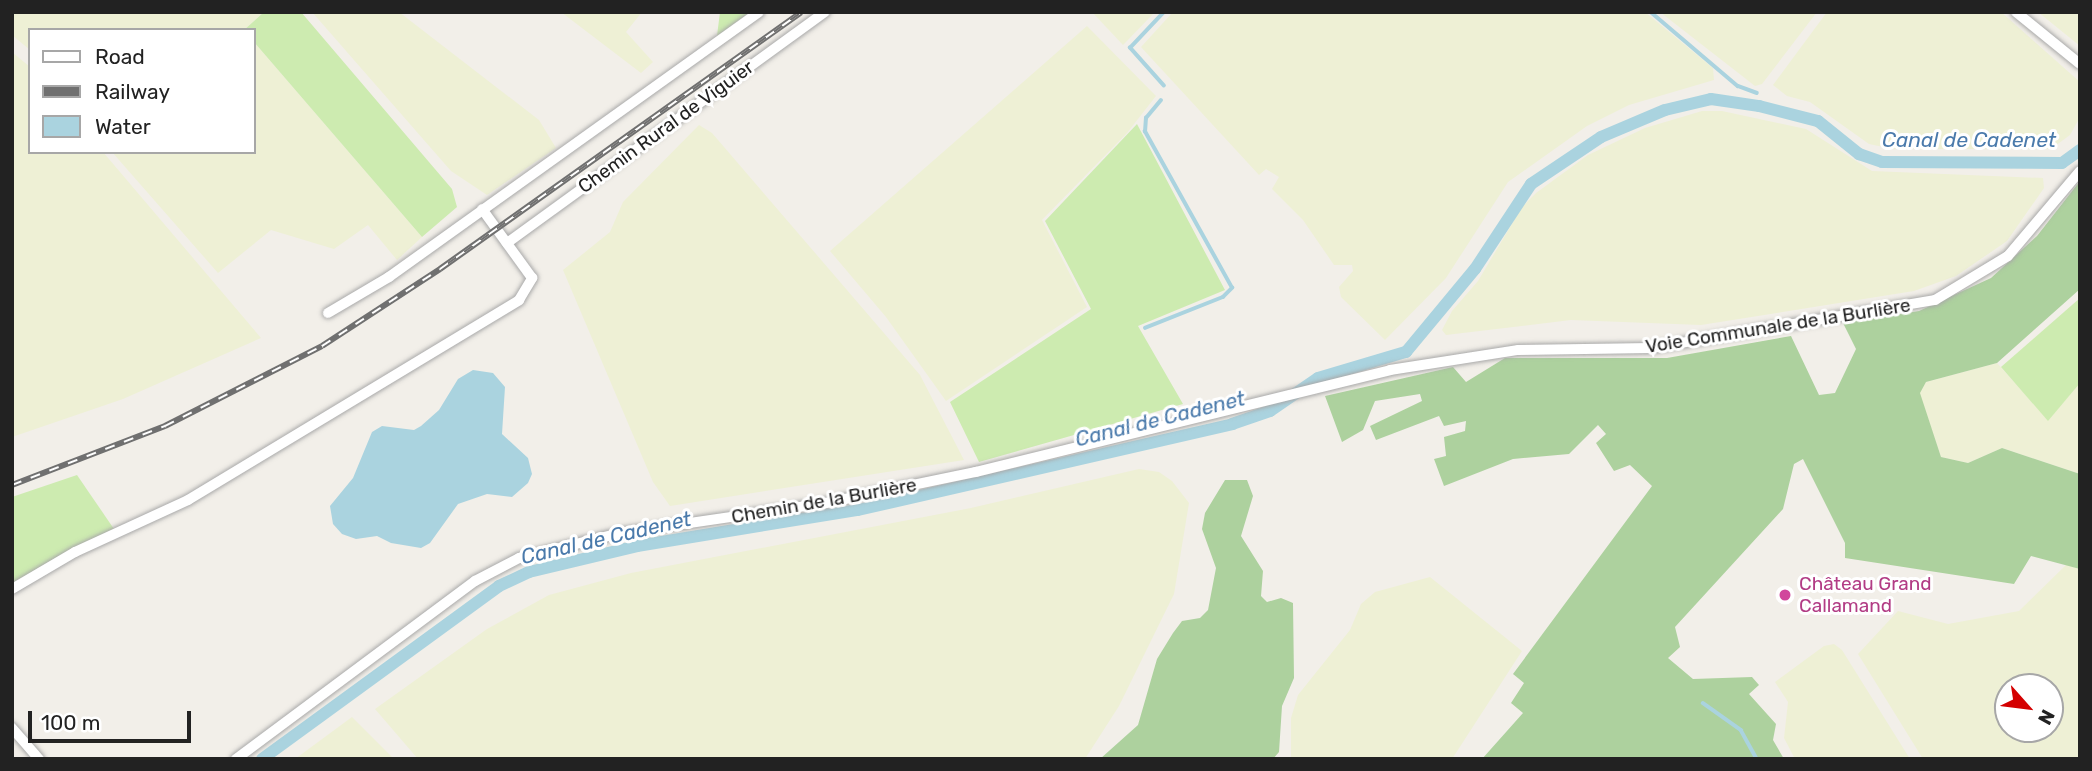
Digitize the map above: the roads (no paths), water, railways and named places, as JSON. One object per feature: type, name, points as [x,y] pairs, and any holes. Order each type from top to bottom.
[{"type":"street","points":[[328,313],[379,283],[759,12]]},
{"type":"street","name":"Chemin Rural de Viguier","points":[[507,243],[825,12]]},
{"type":"street","points":[[2016,12],[2080,64]]},
{"type":"street","name":"Voie Communale de la Burlière","points":[[1302,394],[1390,370],[1489,353],[1651,348],[1935,300],[2008,256],[2080,171]]},
{"type":"street","points":[[12,589],[75,552],[188,500],[519,300],[532,278],[482,209]]},
{"type":"street","name":"Chemin de la Burlière","points":[[236,759],[475,581],[519,558],[621,533],[826,503],[962,475],[1302,394]]},
{"type":"street","points":[[12,728],[39,759]]},
{"type":"water","points":[[473,370],[493,373],[505,387],[502,434],[528,458],[532,474],[528,483],[512,497],[487,494],[458,504],[430,543],[421,548],[391,543],[377,536],[356,539],[342,534],[333,524],[330,506],[353,478],[372,432],[382,426],[414,430],[421,426],[439,410],[458,379]]},
{"type":"waterway","points":[[1164,12],[1130,48],[1164,86]]},
{"type":"waterway","points":[[1651,12],[1738,86],[1757,93]]},
{"type":"waterway","name":"Canal de Cadenet","points":[[262,759],[499,586],[529,572],[637,546],[858,510],[1232,424],[1270,411],[1318,378],[1406,352],[1475,269],[1531,184],[1601,137],[1665,110],[1711,99],[1759,106],[1818,121],[1859,154],[1882,162],[2062,163],[2080,150]]},
{"type":"waterway","points":[[1145,328],[1223,297],[1232,288],[1145,132],[1146,118],[1161,100]]},
{"type":"waterway","points":[[1703,703],[1741,730],[1757,759]]},
{"type":"railway","points":[[12,485],[165,426],[322,346],[440,269],[801,12]]},
{"type":"place","name":"Château Grand Callamand","points":[[1785,595]]}]
